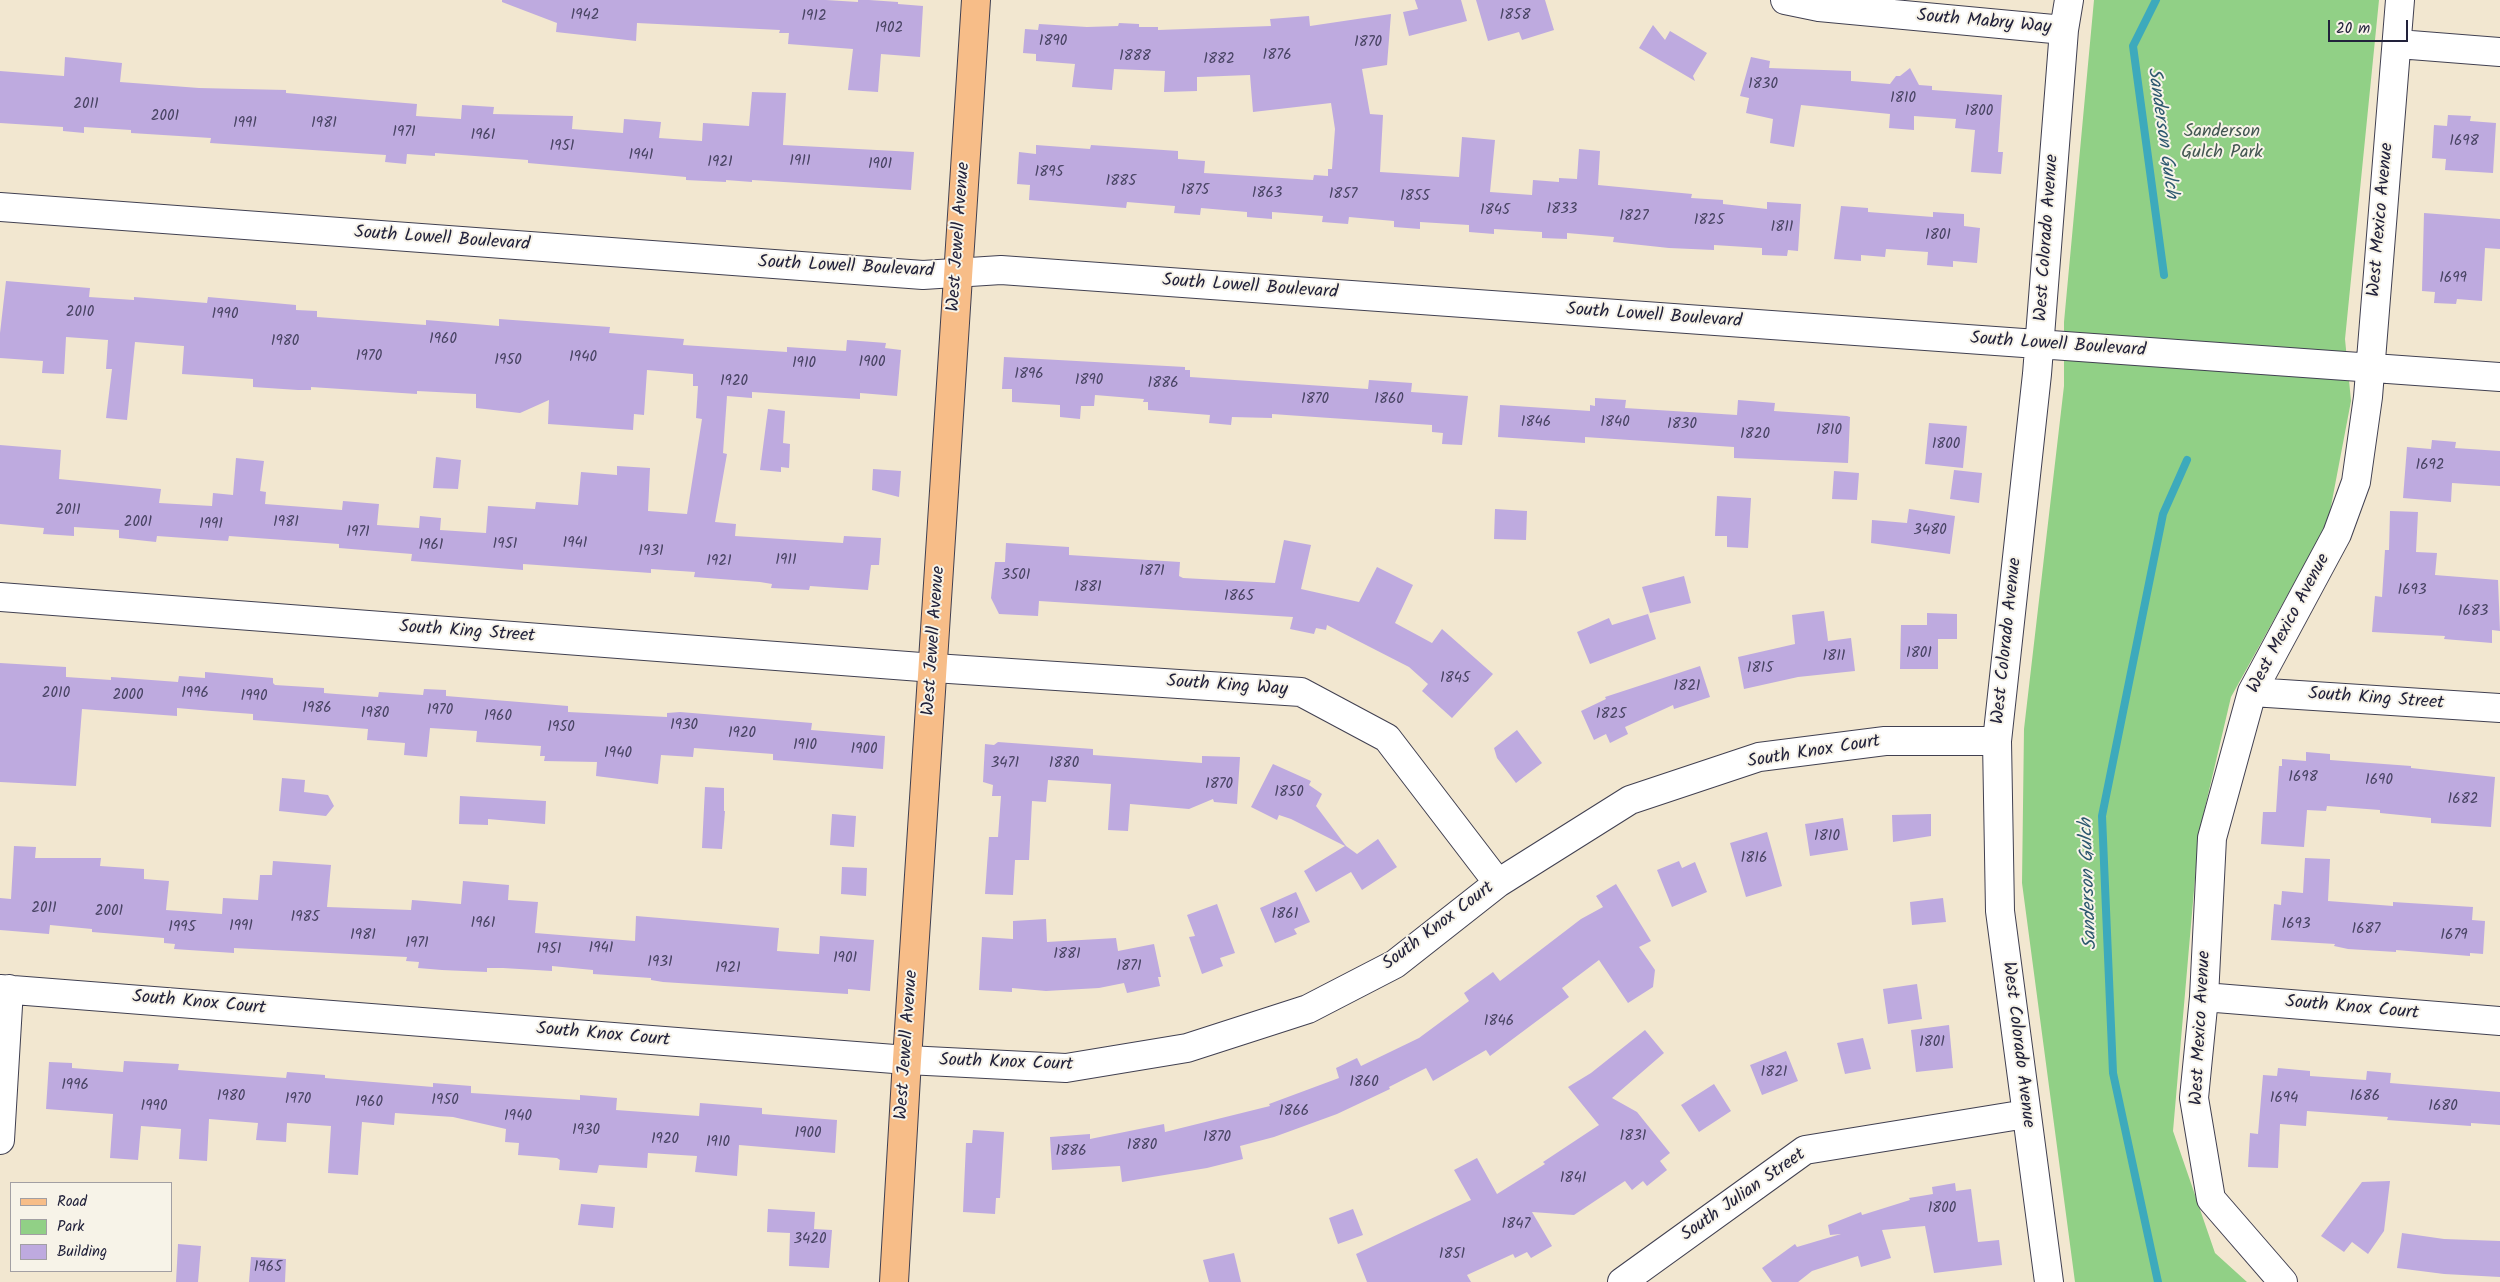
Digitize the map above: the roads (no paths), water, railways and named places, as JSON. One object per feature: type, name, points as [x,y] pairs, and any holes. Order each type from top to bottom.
[{"type":"main road","name":"West Jewell Avenue","points":[[894,1282],[906,1060],[934,668],[957,272],[976,0]]},
{"type":"street","name":"South Mabry Way","points":[[1785,0],[1819,7],[2064,30]]},
{"type":"street","name":"West Colorado Avenue","points":[[2049,1282],[2000,911],[1997,741],[2039,345],[2068,0]]},
{"type":"street","name":"West Mexico Avenue","points":[[2282,1282],[2211,1199],[2194,1098],[2204,997],[2212,838],[2252,692],[2337,534],[2356,482],[2368,397],[2398,44],[2400,0]]},
{"type":"street","points":[[2398,44],[2500,52]]},
{"type":"street","name":"South Lowell Boulevard","points":[[0,207],[922,275],[1001,270],[2500,377]]},
{"type":"street","name":"South King Street","points":[[0,597],[934,668]]},
{"type":"street","name":"South King Way","points":[[934,668],[1301,692],[1387,738],[1498,883]]},
{"type":"street","name":"South King Street","points":[[2252,692],[2500,708]]},
{"type":"street","name":"South Knox Court","points":[[5,989],[906,1060],[1066,1068],[1187,1048],[1308,1009],[1395,964],[1498,883],[1630,800],[1759,757],[1885,741],[1997,741]]},
{"type":"street","points":[[0,1140],[5,989]]},
{"type":"street","name":"South Knox Court","points":[[2204,997],[2500,1021]]},
{"type":"street","name":"South Julian Street","points":[[1622,1282],[1805,1150],[2026,1114]]},
{"type":"waterway","name":"Sanderson Gulch","points":[[2156,0],[2133,46],[2164,275]]},
{"type":"waterway","name":"Sanderson Gulch","points":[[2158,1282],[2113,1073],[2102,816],[2163,514],[2187,460]]},
{"type":"park label","name":"Sanderson Gulch Park","points":[[2222,143]]}]
